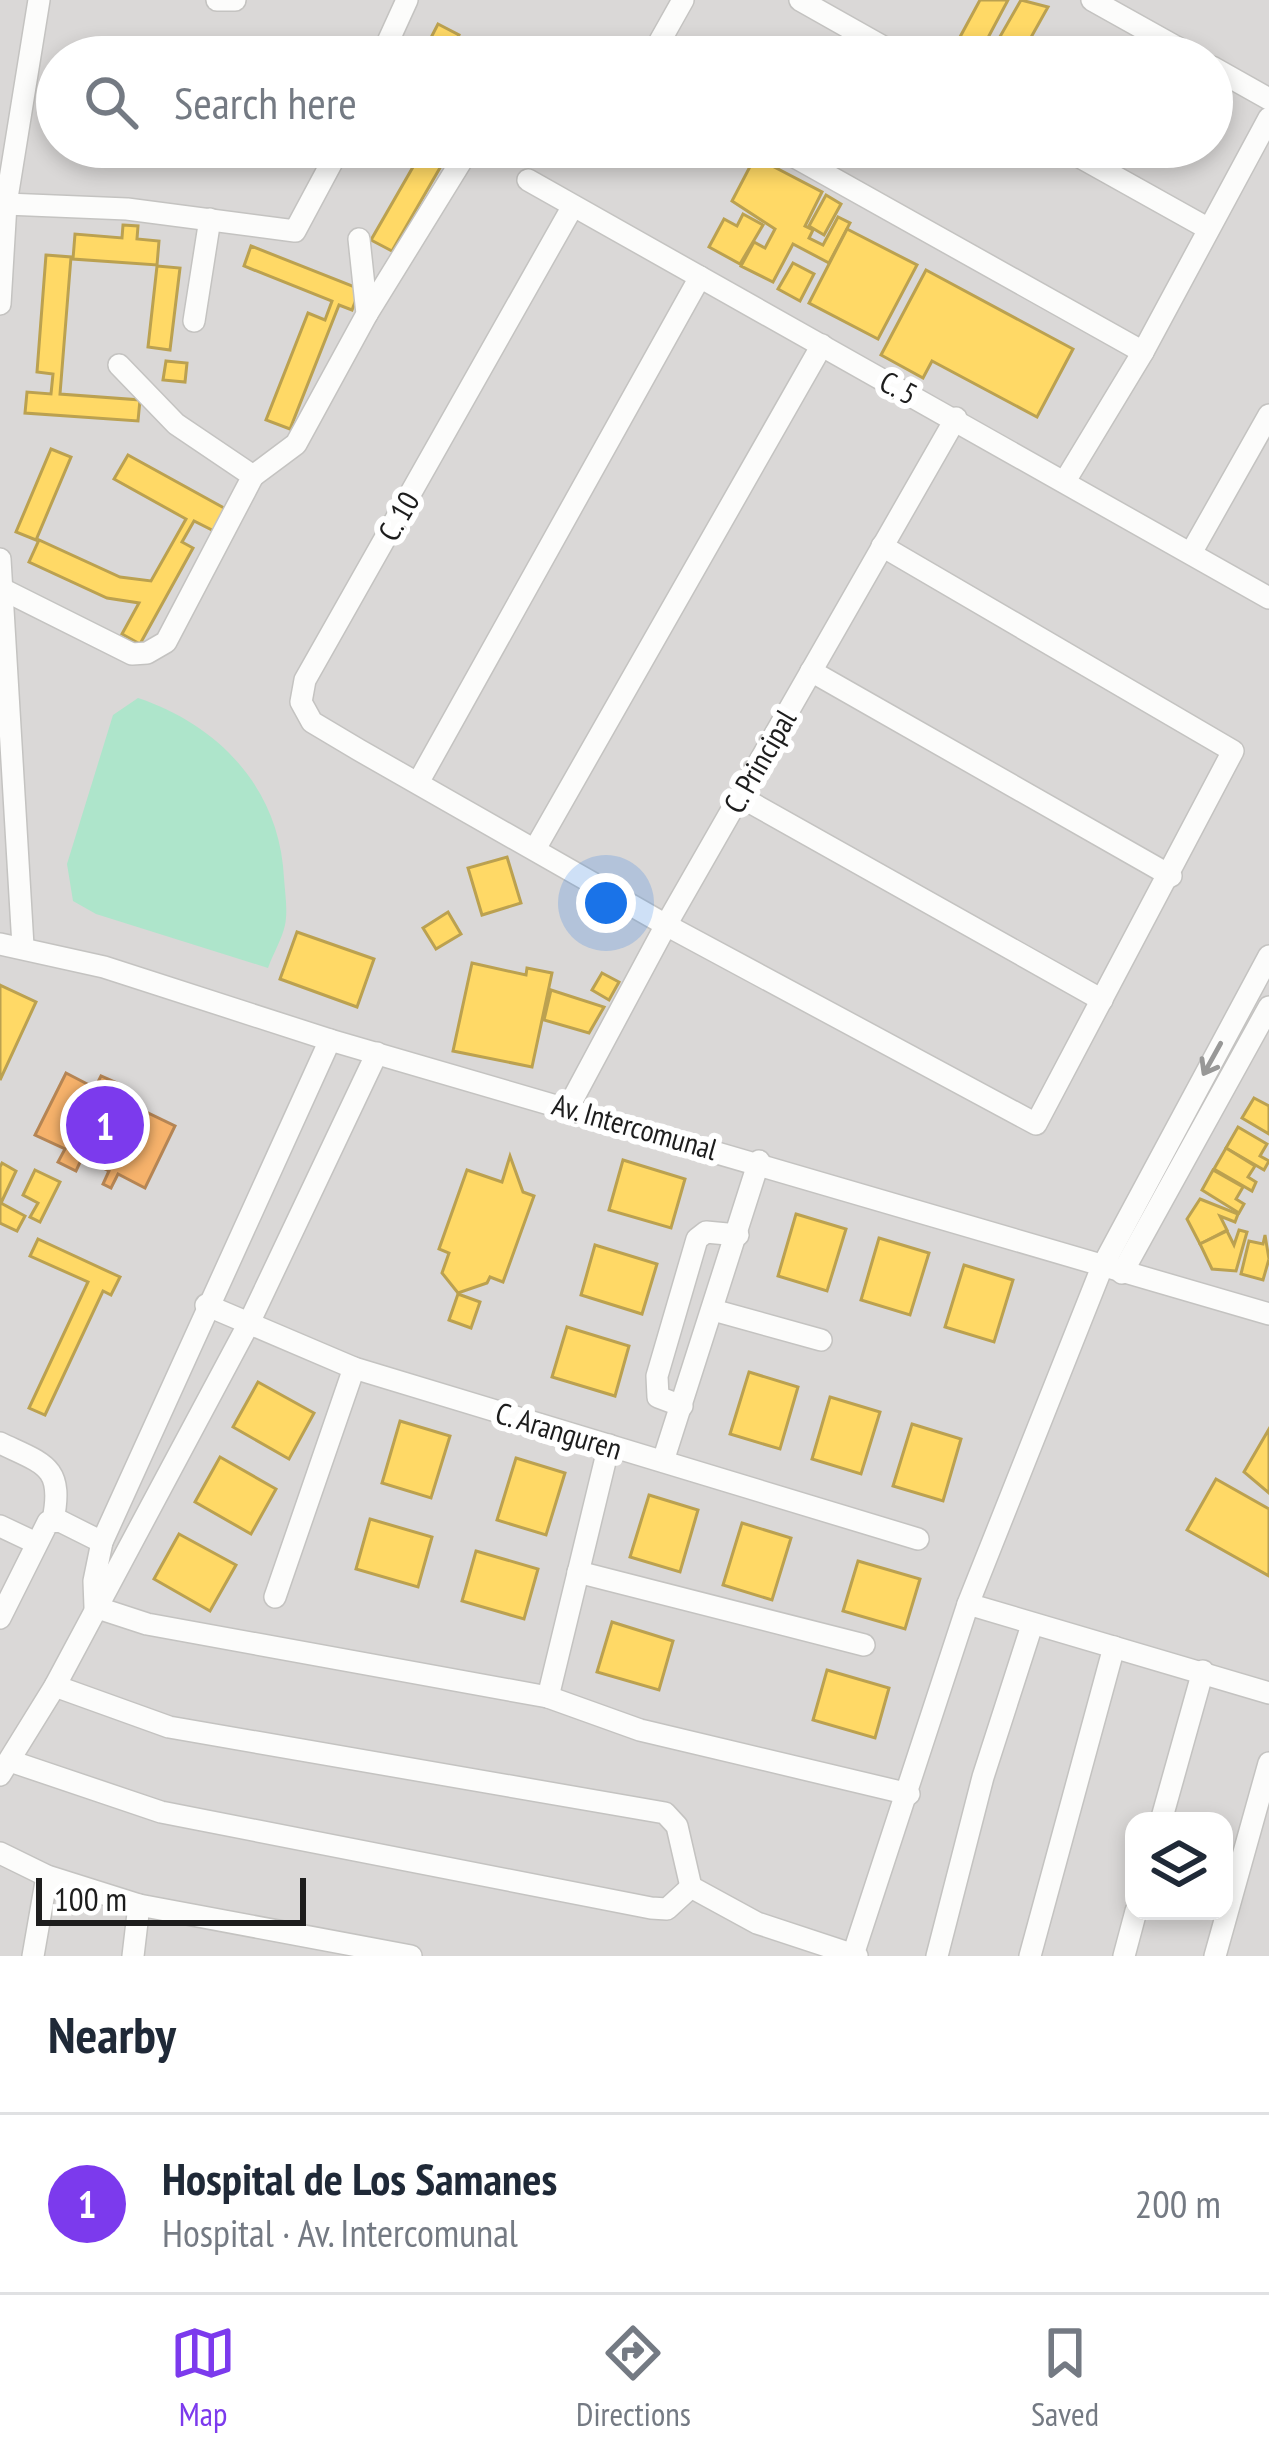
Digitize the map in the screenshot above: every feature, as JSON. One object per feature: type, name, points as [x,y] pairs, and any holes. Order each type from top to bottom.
[{"type":"street","points":[[0,304],[2,234],[39,0]]},
{"type":"street","points":[[217,0],[235,0]]},
{"type":"street","points":[[391,36],[407,0]]},
{"type":"street","points":[[663,36],[683,0]]},
{"type":"street","points":[[800,0],[864,36]]},
{"type":"street","points":[[1092,0],[1156,36]]},
{"type":"street","points":[[1233,79],[1269,99]]},
{"type":"street","points":[[1065,481],[1143,352],[1269,118]]},
{"type":"street","points":[[6,204],[209,218],[295,231],[329,168]]},
{"type":"street","points":[[2,589],[133,654],[166,643],[253,476],[296,444],[367,314],[457,168]]},
{"type":"street","points":[[814,168],[1143,352]]},
{"type":"street","points":[[1100,168],[1207,228]]},
{"type":"street","name":"C. 5","points":[[528,180],[1269,598]]},
{"type":"street","name":"C. 10","points":[[419,781],[312,722],[301,702],[305,680],[573,206]]},
{"type":"street","points":[[194,321],[209,218]]},
{"type":"street","points":[[358,239],[367,314]]},
{"type":"street","points":[[700,277],[419,781],[666,925],[1026,1121],[1041,1121],[1234,757],[1230,746],[882,546]]},
{"type":"street","points":[[535,849],[822,346]]},
{"type":"street","points":[[119,365],[176,424],[253,476]]},
{"type":"street","points":[[1191,553],[1269,415]]},
{"type":"street","name":"C. Principal","points":[[568,1108],[666,925],[956,418]]},
{"type":"street","points":[[0,559],[11,945]]},
{"type":"street","points":[[811,670],[1171,876]]},
{"type":"street","points":[[740,796],[1102,1000]]},
{"type":"street","name":"Av. Intercomunal","points":[[11,945],[1269,1314]]},
{"type":"street","points":[[56,1686],[169,1727],[665,1813],[677,1826],[691,1887],[757,1923],[855,1956],[968,1604],[1112,1270],[1269,956]]},
{"type":"street","points":[[1112,1270],[1269,1006]]},
{"type":"street","points":[[95,1607],[94,1581],[102,1542],[330,1040]]},
{"type":"street","points":[[377,1053],[248,1325],[56,1686],[5,1768],[161,1812],[651,1908],[667,1909],[691,1887]]},
{"type":"street","points":[[663,1461],[759,1161]]},
{"type":"street","points":[[682,1406],[658,1397],[657,1376],[697,1239],[706,1232],[738,1235]]},
{"type":"street","name":"C. Aranguren","points":[[206,1305],[354,1367],[918,1539]]},
{"type":"street","points":[[713,1310],[820,1340]]},
{"type":"street","points":[[275,1597],[354,1367]]},
{"type":"street","points":[[0,1443],[51,1469],[58,1485],[53,1520],[0,1618]]},
{"type":"street","points":[[548,1697],[609,1445]]},
{"type":"street","points":[[53,1520],[102,1542]]},
{"type":"street","points":[[0,1526],[36,1544]]},
{"type":"street","points":[[578,1572],[864,1645]]},
{"type":"street","points":[[968,1604],[1269,1693]]},
{"type":"street","points":[[95,1607],[146,1624],[548,1697],[640,1730],[909,1794]]},
{"type":"street","points":[[937,1956],[982,1777],[1032,1625]]},
{"type":"street","points":[[1030,1956],[1114,1647]]},
{"type":"street","points":[[1163,1812],[1202,1671]]},
{"type":"street","points":[[1216,1956],[1269,1763]]},
{"type":"street","points":[[0,1853],[47,1876],[139,1905],[411,1956]]},
{"type":"street","points":[[33,1956],[47,1876]]},
{"type":"street","points":[[133,1956],[139,1905]]},
{"type":"street","points":[[1124,1956],[1134,1920]]},
{"type":"shaded area","points":[[0,0],[1269,0],[1269,1956],[0,1956]]},
{"type":"green space","points":[[138,698],[219,743],[240,765],[271,816],[280,846],[286,914],[268,968],[96,914],[73,901],[67,864],[113,715]]},
{"type":"building: Homes","points":[[980,0],[1008,0],[989,36],[961,36]]},
{"type":"building: Homes","points":[[1021,0],[1048,7],[1032,36],[1000,36]]},
{"type":"building: Homes","points":[[438,24],[459,35],[458,36],[432,36]]},
{"type":"building: Homes","points":[[412,168],[440,168],[392,251],[371,240]]},
{"type":"building: Homes","points":[[749,168],[776,168],[822,192],[805,226],[813,230],[809,238],[823,245],[838,217],[850,223],[829,263],[793,244],[773,282],[741,266],[754,242],[765,248],[775,229],[732,201]]},
{"type":"building: Homes","points":[[826,195],[841,204],[824,235],[809,226]]},
{"type":"building: Homes","points":[[743,214],[763,225],[740,264],[709,247],[724,219],[737,226]]},
{"type":"building: Homes","points":[[123,225],[138,226],[137,239],[159,241],[157,265],[73,259],[75,234],[122,238]]},
{"type":"building: Homes","points":[[847,229],[917,265],[878,339],[809,303]]},
{"type":"building: Homes","points":[[251,246],[360,289],[352,310],[339,305],[290,429],[266,420],[308,313],[325,320],[332,301],[244,266]]},
{"type":"building: Homes","points":[[46,255],[71,257],[60,394],[140,400],[138,421],[25,413],[27,392],[51,394],[53,374],[37,372]]},
{"type":"building: Homes","points":[[793,263],[814,274],[800,301],[778,289]]},
{"type":"building: Homes","points":[[157,266],[180,268],[170,350],[148,347]]},
{"type":"building: Homes","points":[[926,270],[1073,349],[1037,417],[932,361],[923,378],[881,355]]},
{"type":"building: Homes","points":[[166,361],[187,363],[185,382],[163,380]]},
{"type":"building: Homes","points":[[51,449],[71,457],[36,540],[16,532]]},
{"type":"building: Homes","points":[[128,455],[226,509],[214,531],[194,521],[182,542],[193,548],[140,644],[122,634],[139,603],[107,598],[29,562],[39,540],[120,577],[151,581],[186,519],[114,479]]},
{"type":"building: Homes","points":[[507,857],[521,903],[482,915],[468,868]]},
{"type":"building: Homes","points":[[448,912],[461,934],[436,949],[423,928]]},
{"type":"building: Homes","points":[[297,932],[374,959],[357,1007],[280,979]]},
{"type":"building: Homes","points":[[472,963],[526,975],[527,968],[552,973],[532,1067],[453,1051]]},
{"type":"building: Homes","points":[[602,973],[619,982],[609,1000],[592,990]]},
{"type":"building: Homes","points":[[0,985],[36,1002],[0,1080]]},
{"type":"building: Homes","points":[[551,990],[604,1007],[589,1033],[544,1020]]},
{"type":"building: Homes","points":[[1254,1098],[1269,1106],[1269,1134],[1242,1118]]},
{"type":"building: Homes","points":[[1238,1127],[1267,1144],[1260,1156],[1269,1161],[1264,1170],[1226,1148]]},
{"type":"building: Homes","points":[[1226,1148],[1255,1166],[1248,1177],[1256,1182],[1252,1191],[1214,1169]]},
{"type":"building: Homes","points":[[510,1156],[523,1192],[534,1196],[503,1282],[490,1277],[487,1283],[458,1293],[442,1273],[449,1253],[439,1249],[467,1170],[502,1182]]},
{"type":"building: Homes","points":[[623,1160],[685,1179],[671,1228],[609,1210]]},
{"type":"building: Homes","points":[[2,1163],[16,1171],[1,1203],[25,1216],[17,1231],[0,1223]]},
{"type":"building: Homes","points":[[35,1170],[60,1182],[40,1222],[30,1217],[38,1203],[23,1195]]},
{"type":"building: Homes","points":[[1213,1170],[1243,1187],[1236,1199],[1244,1204],[1239,1213],[1202,1190]]},
{"type":"building: Homes","points":[[1200,1199],[1238,1214],[1235,1222],[1220,1216],[1227,1230],[1200,1244],[1187,1219]]},
{"type":"building: Homes","points":[[796,1214],[846,1229],[827,1291],[778,1276]]},
{"type":"building: Homes","points":[[1239,1230],[1247,1232],[1236,1271],[1212,1269],[1200,1244],[1227,1231],[1234,1245]]},
{"type":"building: Homes","points":[[1265,1235],[1269,1259],[1263,1280],[1241,1274],[1249,1241],[1263,1244]]},
{"type":"building: Homes","points":[[879,1238],[929,1253],[910,1315],[861,1300]]},
{"type":"building: Homes","points":[[38,1239],[120,1277],[111,1295],[103,1291],[45,1415],[29,1408],[88,1282],[30,1256]]},
{"type":"building: Homes","points":[[595,1245],[657,1264],[642,1314],[581,1295]]},
{"type":"building: Homes","points":[[964,1265],[1013,1280],[994,1342],[945,1327]]},
{"type":"building: Homes","points":[[458,1294],[480,1302],[471,1328],[449,1320]]},
{"type":"building: Homes","points":[[567,1327],[629,1346],[615,1396],[552,1377]]},
{"type":"building: Homes","points":[[749,1372],[798,1387],[780,1449],[730,1434]]},
{"type":"building: Homes","points":[[258,1382],[314,1413],[289,1459],[233,1427]]},
{"type":"building: Homes","points":[[830,1397],[880,1412],[861,1474],[812,1459]]},
{"type":"building: Homes","points":[[400,1421],[450,1436],[431,1498],[382,1483]]},
{"type":"building: Homes","points":[[912,1424],[961,1439],[943,1501],[893,1486]]},
{"type":"building: Homes","points":[[1269,1429],[1269,1493],[1244,1472]]},
{"type":"building: Homes","points":[[220,1457],[276,1489],[251,1534],[195,1502]]},
{"type":"building: Homes","points":[[516,1458],[565,1473],[546,1535],[497,1520]]},
{"type":"building: Homes","points":[[1216,1479],[1269,1509],[1269,1576],[1187,1530]]},
{"type":"building: Homes","points":[[649,1495],[698,1510],[680,1572],[630,1557]]},
{"type":"building: Homes","points":[[370,1519],[432,1537],[418,1587],[356,1569]]},
{"type":"building: Homes","points":[[742,1523],[791,1538],[772,1600],[723,1585]]},
{"type":"building: Homes","points":[[179,1534],[236,1565],[210,1611],[154,1579]]},
{"type":"building: Homes","points":[[476,1551],[538,1569],[524,1619],[462,1601]]},
{"type":"building: Homes","points":[[858,1561],[920,1579],[905,1629],[843,1611]]},
{"type":"building: Homes","points":[[612,1622],[673,1641],[659,1690],[597,1672]]},
{"type":"building: Homes","points":[[827,1670],[889,1688],[875,1738],[813,1720]]},
{"type":"building: Health","points":[[66,1073],[95,1088],[101,1076],[117,1083],[111,1095],[175,1126],[145,1188],[118,1174],[111,1188],[103,1184],[109,1171],[82,1158],[76,1171],[58,1162],[65,1149],[35,1135]]},
{"type":"place","name":"Hospital de Los Samanes","points":[[105,1125]]}]
